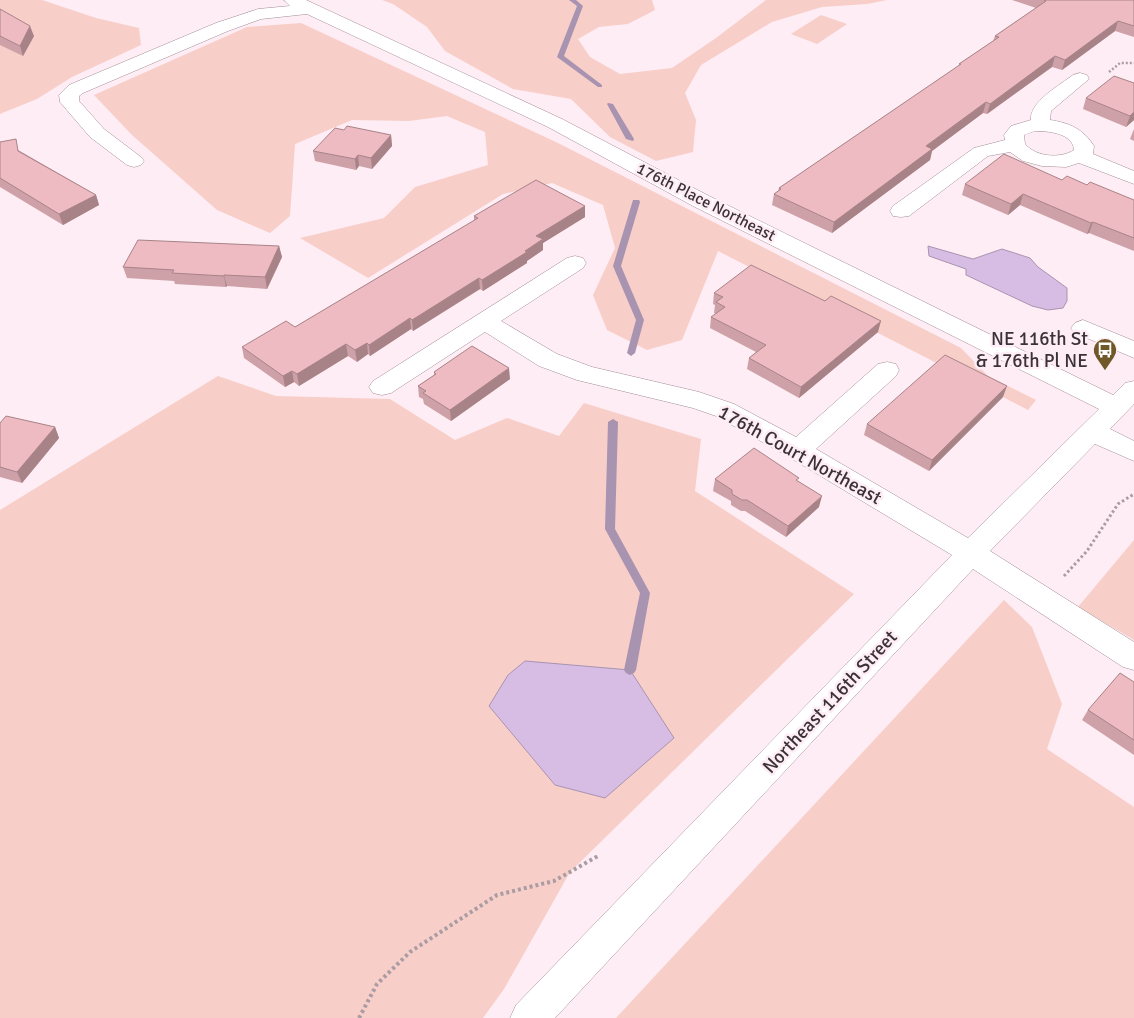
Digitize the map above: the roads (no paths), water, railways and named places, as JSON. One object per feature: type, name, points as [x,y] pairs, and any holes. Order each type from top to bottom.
[{"type":"street","points":[[134,161],[97,133],[70,102],[69,95],[76,88],[222,27],[258,14],[301,5]]},
{"type":"street","name":"176th Place Northeast","points":[[301,5],[555,123],[710,205],[1125,398]]},
{"type":"street","points":[[1041,125],[1040,114],[1043,108],[1080,79]]},
{"type":"street","points":[[1041,125],[1056,127],[1075,135],[1084,146],[1084,152],[1080,156],[1064,162],[1041,160],[1022,152],[1015,146],[1014,135],[1018,130],[1041,125]]},
{"type":"street","points":[[901,211],[981,152],[993,148],[1015,146]]},
{"type":"street","points":[[1080,156],[1134,178]]},
{"type":"street","points":[[382,386],[575,263]]},
{"type":"street","name":"176th Court Northeast","points":[[484,321],[548,360],[586,374],[673,394],[725,410],[798,450],[971,553],[1134,658]]},
{"type":"street","points":[[1083,328],[1134,350]]},
{"type":"street","points":[[798,450],[887,370]]},
{"type":"street","name":"Northeast 116th Street","points":[[529,1018],[971,553],[1125,398]]},
{"type":"street","points":[[1092,431],[1134,452]]},
{"type":"waterway","points":[[572,0],[580,6],[560,57],[600,86]]},
{"type":"waterway","points":[[610,104],[630,139]]},
{"type":"waterway","points":[[631,353],[640,320],[617,266],[636,202]]},
{"type":"waterway","points":[[613,422],[610,529],[645,593],[630,670]]},
{"type":"place","name":"NE 116th St & 176th Pl NE","points":[[1105,371]]}]
